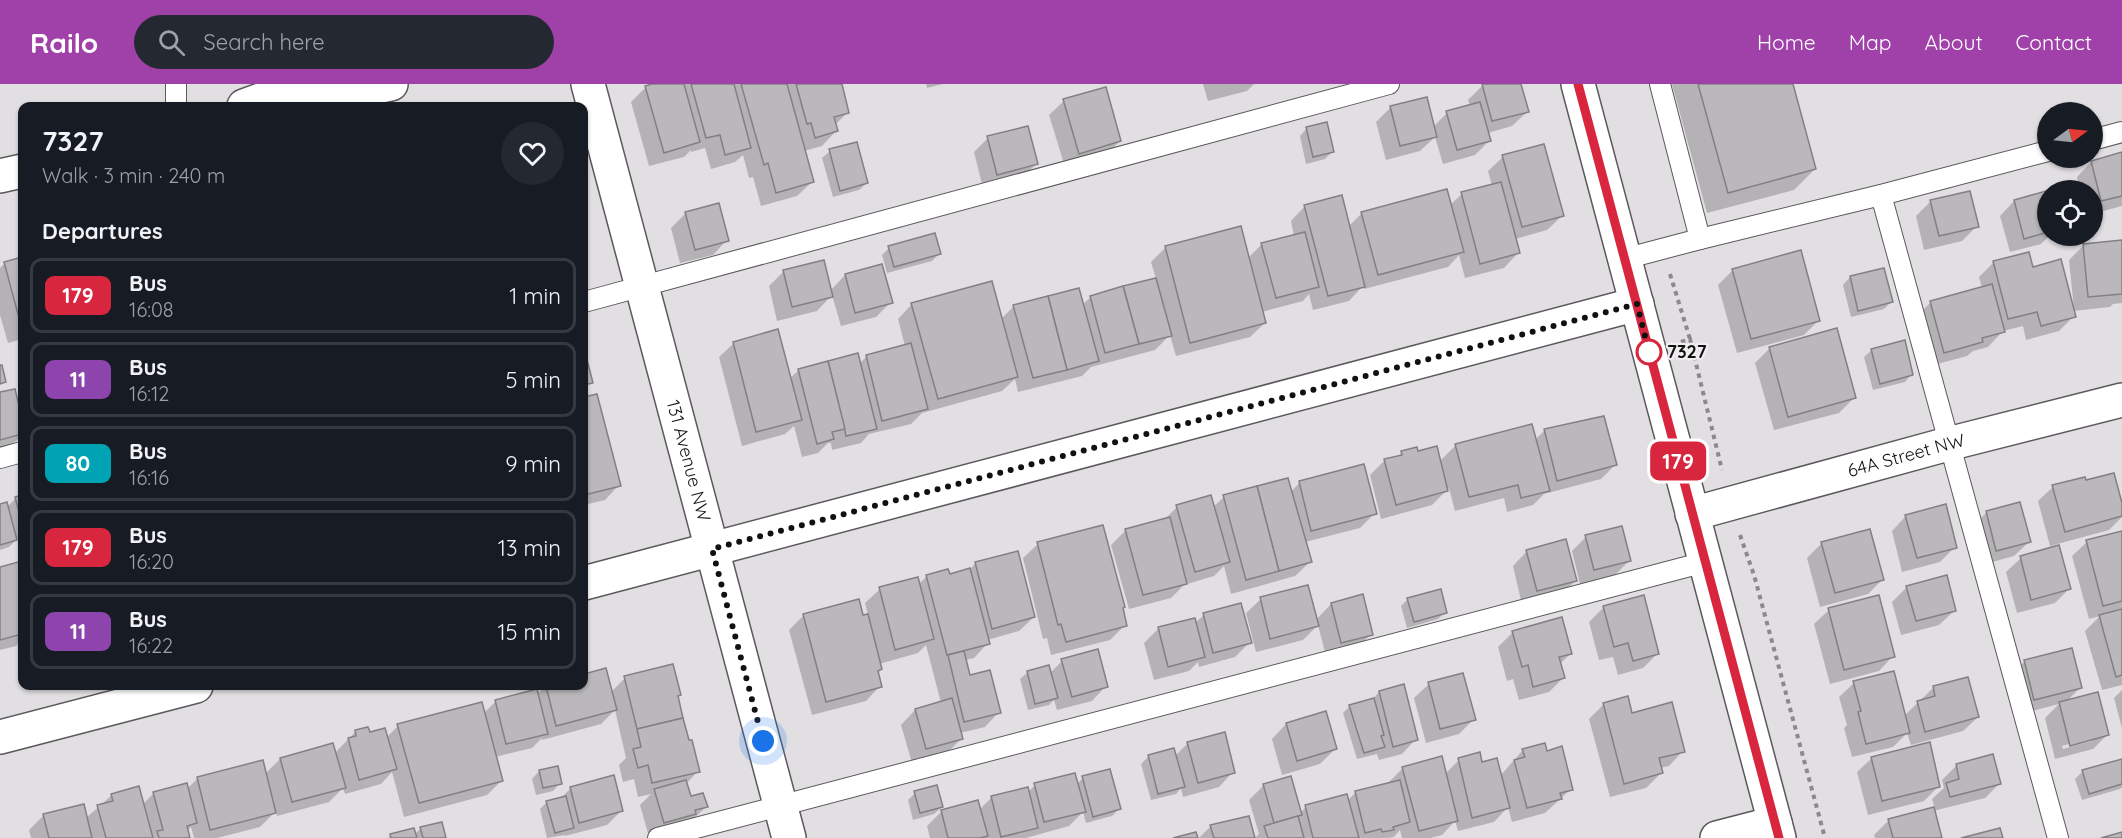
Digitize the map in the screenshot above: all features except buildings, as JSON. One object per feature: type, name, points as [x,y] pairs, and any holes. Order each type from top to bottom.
[{"type":"street","points":[[255,102],[304,84]]},
{"type":"street","points":[[308,102],[391,84]]},
{"type":"street","name":"131 Avenue NW","points":[[588,84],[789,838]]},
{"type":"street","points":[[1578,84],[1777,830],[1717,838]]},
{"type":"street","points":[[0,176],[18,172]]},
{"type":"street","points":[[588,582],[1637,304]]},
{"type":"street","name":"64A Street NW","points":[[1692,514],[2122,399]]},
{"type":"street","points":[[0,737],[181,690]]},
{"type":"lane","points":[[176,84],[176,102]]},
{"type":"lane","points":[[588,301],[1389,84]]},
{"type":"lane","points":[[1660,84],[1700,239]]},
{"type":"lane","points":[[2103,137],[2122,132]]},
{"type":"lane","points":[[1624,259],[2037,155]]},
{"type":"lane","points":[[1881,195],[2058,838]]},
{"type":"lane","points":[[0,458],[18,453]]},
{"type":"lane","points":[[658,838],[1705,562]]},
{"type":"path","points":[[1680,342],[1690,339],[1731,504],[1754,575],[1825,838]]},
{"type":"bus line","name":"179","points":[[1578,84],[1779,838]]},
{"type":"place","name":"7327","points":[[1649,352]]},
{"type":"route","points":[[763,741],[712,549],[1637,304],[1649,352]]}]
